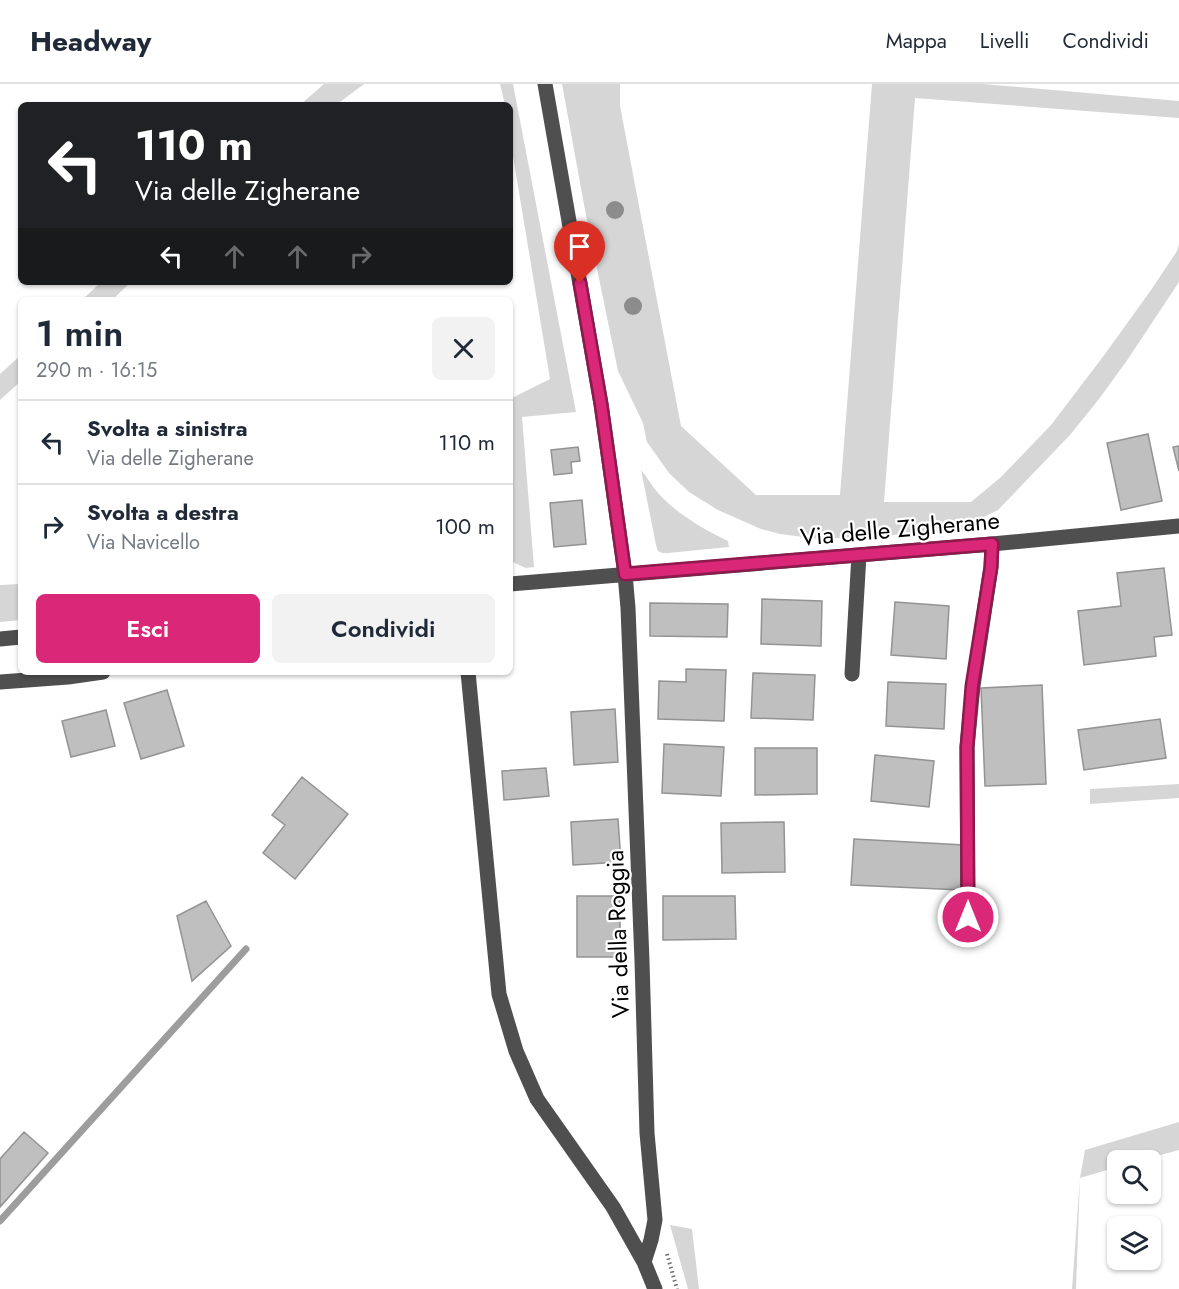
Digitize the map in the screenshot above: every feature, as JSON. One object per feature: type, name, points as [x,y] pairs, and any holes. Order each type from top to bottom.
[{"type":"street","name":"Via della Roggia","points":[[546,84],[601,404],[628,608],[647,1133],[655,1220],[645,1262]]},
{"type":"street","name":"Via delle Zigherane","points":[[513,584],[1179,526]]},
{"type":"street","points":[[968,917],[967,747],[972,686],[991,567],[992,544]]},
{"type":"street","points":[[852,674],[859,555]]},
{"type":"street","points":[[0,639],[18,637]]},
{"type":"street","points":[[0,682],[82,675]]},
{"type":"street","points":[[468,675],[499,994],[516,1051],[537,1099],[613,1207],[645,1262],[655,1289]]},
{"type":"path","points":[[651,1240],[667,1254],[677,1289]]},
{"type":"shaded area","points":[[324,84],[364,84],[340,102],[303,102]]},
{"type":"shaded area","points":[[500,84],[513,84],[576,412],[522,417],[534,567],[526,568],[513,562],[513,398],[550,379],[513,156],[513,102],[504,102]]},
{"type":"shaded area","points":[[562,84],[620,84],[620,106],[681,426],[756,495],[840,495],[872,84],[983,84],[1179,101],[1179,118],[915,98],[884,502],[971,502],[1001,477],[1051,425],[1151,290],[1177,251],[1179,244],[1179,282],[1128,359],[1070,435],[998,510],[980,519],[967,531],[819,539],[761,529],[718,510],[689,492],[669,473],[647,442],[643,423],[618,371]]},
{"type":"shaded area","points":[[98,285],[128,285],[115,297],[85,297]]},
{"type":"shaded area","points":[[18,358],[18,384],[0,400],[0,374]]},
{"type":"shaded area","points":[[641,470],[658,493],[673,508],[728,541],[729,547],[668,553],[658,551]]},
{"type":"shaded area","points":[[18,584],[18,620],[0,622],[0,585]]},
{"type":"shaded area","points":[[1179,784],[1179,798],[1090,804],[1090,789]]},
{"type":"shaded area","points":[[1179,1122],[1179,1150],[1161,1155],[1161,1150],[1107,1150],[1107,1170],[1080,1178],[1085,1150]]},
{"type":"shaded area","points":[[1080,1178],[1076,1289],[1072,1289]]},
{"type":"shaded area","points":[[670,1225],[692,1229],[699,1289],[688,1289]]},
{"type":"building","points":[[1148,434],[1162,501],[1121,510],[1107,443]]},
{"type":"building","points":[[1179,446],[1179,471],[1173,447]]},
{"type":"building","points":[[578,447],[580,461],[571,462],[572,473],[554,475],[551,450]]},
{"type":"building","points":[[582,500],[586,544],[554,547],[550,503]]},
{"type":"building","points":[[1164,568],[1172,635],[1154,637],[1156,656],[1084,665],[1078,611],[1121,606],[1117,573]]},
{"type":"building","points":[[762,599],[822,601],[821,646],[761,644]]},
{"type":"building","points":[[895,602],[949,606],[946,659],[891,655]]},
{"type":"building","points":[[650,603],[728,604],[727,637],[650,636]]},
{"type":"building","points":[[686,669],[726,670],[724,721],[658,719],[659,681],[686,682]]},
{"type":"building","points":[[753,673],[815,675],[813,720],[751,718]]},
{"type":"building","points":[[888,682],[946,684],[944,729],[886,726]]},
{"type":"building","points":[[1042,685],[1046,784],[985,786],[981,688]]},
{"type":"building","points":[[167,690],[184,746],[141,759],[124,703]]},
{"type":"building","points":[[615,709],[618,762],[574,765],[571,712]]},
{"type":"building","points":[[106,710],[115,746],[71,757],[62,721]]},
{"type":"building","points":[[1160,719],[1166,758],[1084,770],[1078,730]]},
{"type":"building","points":[[664,744],[724,747],[721,796],[662,793]]},
{"type":"building","points":[[755,748],[817,748],[817,794],[755,795]]},
{"type":"building","points":[[875,755],[934,761],[929,807],[871,801]]},
{"type":"building","points":[[546,768],[549,796],[504,800],[502,771]]},
{"type":"building","points":[[302,777],[348,814],[295,879],[263,853],[285,825],[272,815]]},
{"type":"building","points":[[618,819],[621,862],[573,865],[571,822]]},
{"type":"building","points":[[784,822],[785,872],[722,873],[721,823]]},
{"type":"building","points":[[854,839],[964,845],[962,890],[851,885]]},
{"type":"building","points":[[577,896],[620,896],[620,957],[577,957]]},
{"type":"building","points":[[663,896],[735,896],[736,939],[663,940]]},
{"type":"building","points":[[206,901],[231,946],[192,981],[177,916]]},
{"type":"building","points":[[24,1132],[48,1153],[0,1207],[0,1159]]},
{"type":"waterway","points":[[0,1221],[246,949]]},
{"type":"route","points":[[580,283],[601,404],[625,574],[992,544],[991,567],[972,686],[967,747],[968,917]]}]
